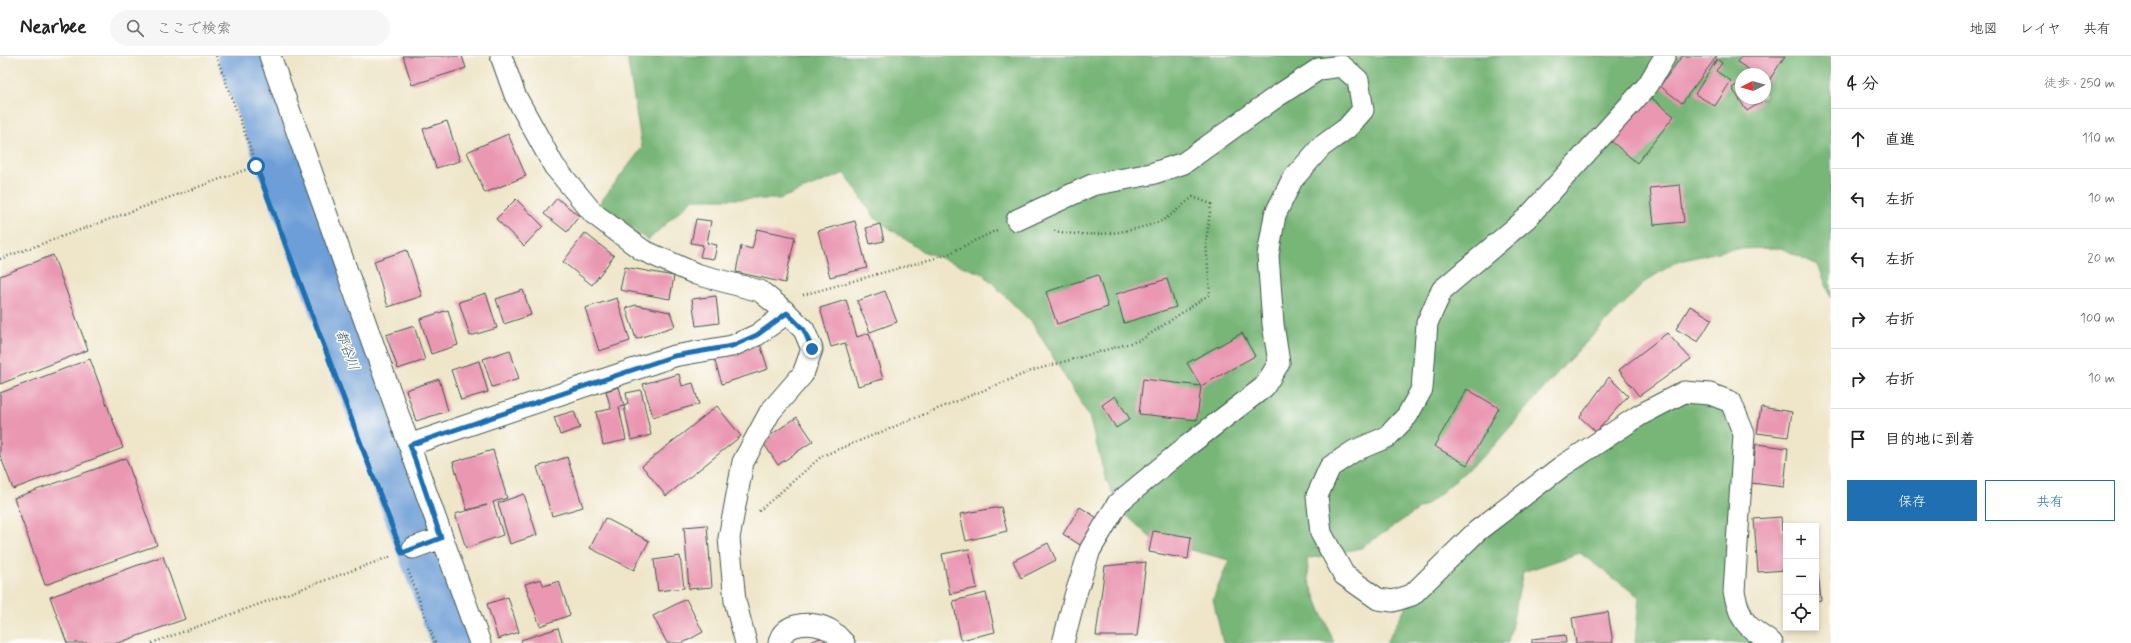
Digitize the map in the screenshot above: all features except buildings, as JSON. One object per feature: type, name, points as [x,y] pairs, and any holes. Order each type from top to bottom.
[{"type":"street","points":[[270,56],[410,445],[422,545],[480,643]]},
{"type":"street","points":[[501,56],[515,95],[554,166],[593,212],[642,250],[696,274],[760,291],[787,313],[804,330],[812,349],[803,374],[770,412],[743,462],[729,538],[735,601],[746,643]]},
{"type":"street","points":[[1665,56],[1648,85],[1527,218],[1442,290],[1427,323],[1422,389],[1407,416],[1387,437],[1354,451],[1330,467],[1317,496],[1321,533],[1344,575],[1378,600],[1393,601],[1412,595],[1477,531],[1568,463],[1640,415],[1684,392],[1710,394],[1731,402],[1744,434],[1734,592],[1739,615],[1753,630],[1772,643]]},
{"type":"street","points":[[1017,220],[1092,185],[1151,174],[1184,163],[1211,146],[1276,97],[1319,69],[1342,66],[1358,80],[1363,110],[1347,128],[1320,147],[1292,180],[1275,215],[1268,254],[1273,324],[1279,363],[1264,387],[1187,446],[1118,503],[1090,550],[1075,596],[1063,643]]},
{"type":"street","points":[[410,445],[674,356],[732,346],[757,335],[787,313]]},
{"type":"street","points":[[779,643],[780,639],[791,626],[810,624],[830,630],[844,643]]},
{"type":"path","points":[[216,56],[256,166],[422,545],[435,643]]},
{"type":"path","points":[[0,259],[256,166]]},
{"type":"path","points":[[758,512],[822,456],[1031,371],[1141,340],[1210,294],[1206,242],[1211,204],[1193,197],[1162,220],[1112,233],[1063,234],[1017,220],[946,254],[800,296],[787,313]]},
{"type":"path","points":[[152,643],[422,545]]},
{"type":"green space","points":[[627,56],[1831,56],[1831,297],[1818,265],[1781,248],[1730,249],[1676,262],[1646,281],[1566,363],[1490,450],[1434,499],[1361,548],[1307,559],[1309,581],[1334,643],[1223,643],[1213,599],[1229,560],[1153,540],[1122,511],[1106,480],[1089,416],[1033,324],[983,274],[922,251],[875,218],[845,173],[779,199],[693,199],[648,240],[599,204],[642,148]]},
{"type":"green space","points":[[1710,394],[1744,434],[1734,592],[1772,643],[1635,643],[1639,597],[1580,553],[1523,572],[1508,643],[1386,643],[1412,595],[1640,415]]},
{"type":"waterway","name":"都谷川","points":[[241,56],[455,643]]},
{"type":"route","points":[[256,166],[402,553],[441,538],[410,445],[674,356],[732,346],[757,335],[787,313],[804,330],[812,349]]}]
